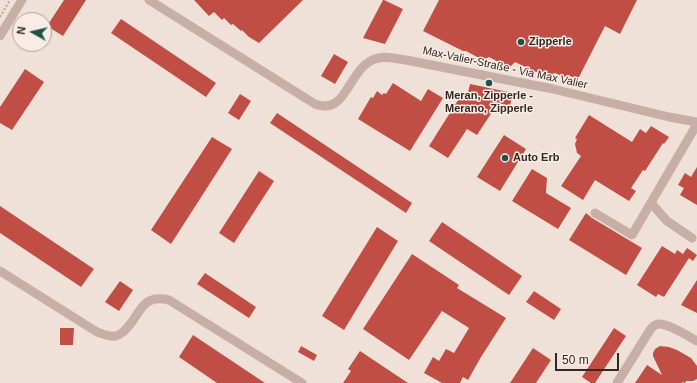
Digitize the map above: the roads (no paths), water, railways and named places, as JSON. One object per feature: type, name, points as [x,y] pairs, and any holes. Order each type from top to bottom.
[{"type":"street","points":[[0,36],[22,0]]},
{"type":"street","name":"Max-Valier-Straße - Via Max Valier","points":[[149,0],[315,104],[322,106],[328,106],[338,102],[358,70],[375,58],[385,57],[553,89],[697,123],[632,235],[595,213]]},
{"type":"street","points":[[651,203],[667,220],[692,238]]},
{"type":"street","points":[[0,271],[97,332],[106,335],[117,336],[124,331],[145,303],[153,299],[161,298],[169,300],[302,383]]},
{"type":"street","points":[[617,383],[654,326],[660,324],[668,326],[697,341]]},
{"type":"place","name":"Zipperle","points":[[521,42]]},
{"type":"place","name":"Meran, Zipperle - Merano, Zipperle","points":[[489,83]]},
{"type":"place","name":"Auto Erb","points":[[505,158]]}]
